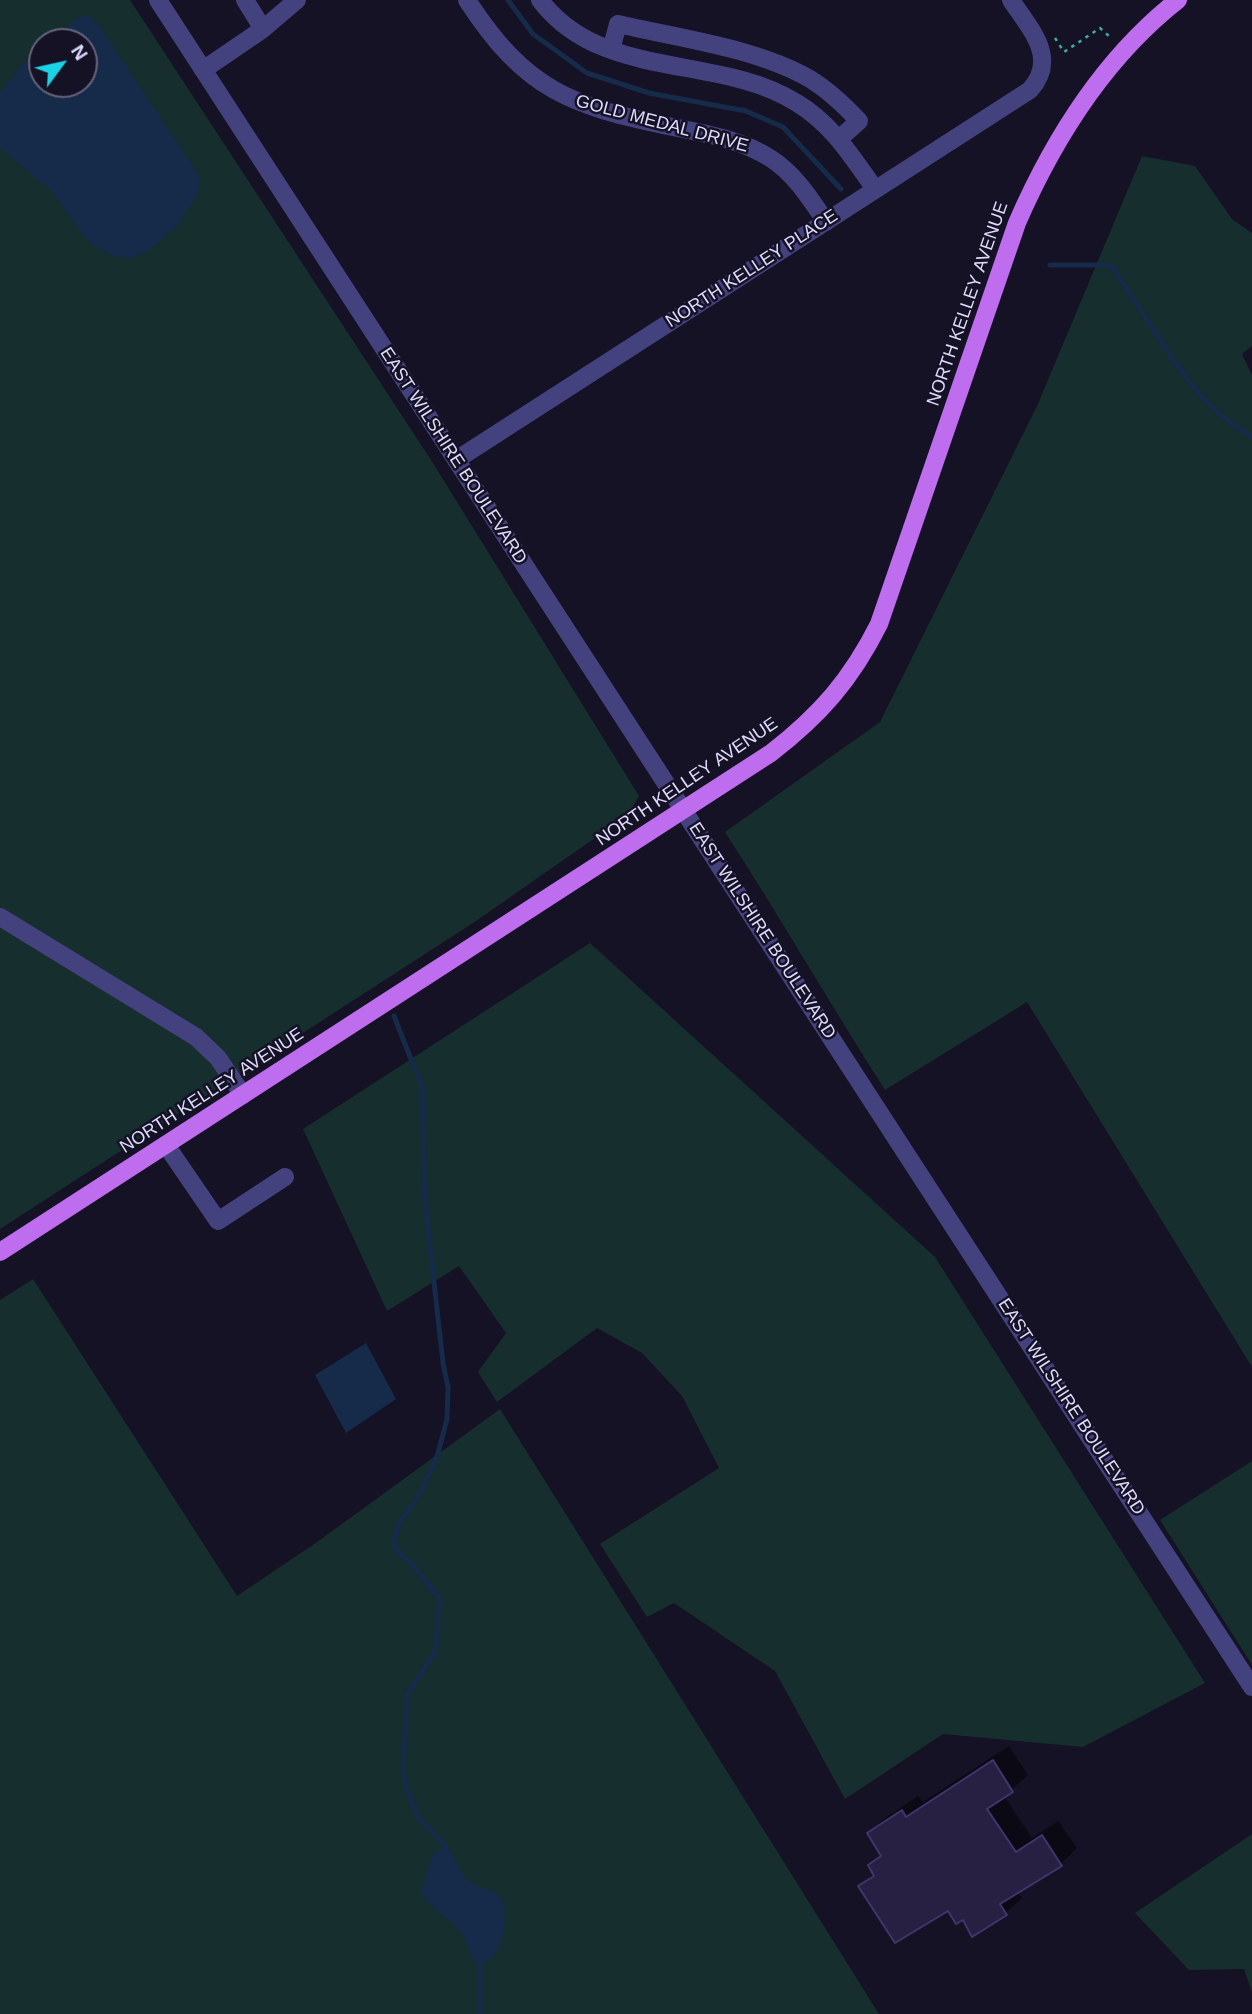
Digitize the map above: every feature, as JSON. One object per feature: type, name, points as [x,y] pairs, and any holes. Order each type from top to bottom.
[{"type":"main road","name":"NORTH KELLEY AVENUE","points":[[0,1252],[771,753],[826,706],[855,668],[879,624],[1017,223],[1035,182],[1054,146],[1093,88],[1139,36],[1178,0]]},
{"type":"street","name":"EAST WILSHIRE BOULEVARD","points":[[158,0],[1252,1687]]},
{"type":"street","points":[[245,0],[263,29]]},
{"type":"street","points":[[203,70],[263,29],[297,0]]},
{"type":"street","name":"GOLD MEDAL DRIVE","points":[[467,0],[508,55],[535,79],[559,94],[612,114],[748,145],[772,159],[790,174],[826,222]]},
{"type":"street","points":[[540,0],[548,11],[571,31],[592,44],[771,90],[797,103],[839,139],[875,190]]},
{"type":"street","name":"NORTH KELLEY PLACE","points":[[456,460],[1020,98],[1038,81],[1044,61],[1041,48],[1011,0]]},
{"type":"street","points":[[611,50],[618,24],[748,54],[782,65],[810,79],[859,121],[839,139]]},
{"type":"street","points":[[0,918],[196,1037],[218,1058],[243,1095]]},
{"type":"street","points":[[166,1145],[218,1221],[285,1177]]},
{"type":"path","points":[[1051,31],[1064,52],[1100,28],[1110,37]]},
{"type":"green space","points":[[0,0],[130,0],[433,463],[639,796],[628,815],[476,921],[0,1229]]},
{"type":"green space","points":[[1142,156],[1195,166],[1232,219],[1252,233],[1252,346],[1242,354],[1252,375],[1252,1367],[1027,1002],[885,1090],[725,832],[880,722],[1037,406]]},
{"type":"green space","points":[[590,943],[935,1257],[1205,1683],[1083,1747],[943,1734],[845,1799],[775,1671],[674,1603],[647,1617],[600,1544],[719,1468],[682,1396],[642,1353],[597,1328],[497,1402],[478,1372],[506,1333],[459,1266],[387,1311],[303,1129]]},
{"type":"green space","points":[[33,1279],[237,1596],[317,1542],[500,1409],[879,2014],[0,2014],[0,1300]]},
{"type":"green space","points":[[1252,1461],[1252,1665],[1160,1520]]},
{"type":"green space","points":[[1252,1834],[1252,1992],[1244,1969],[1189,1970],[1135,1913]]},
{"type":"water","points":[[89,15],[101,28],[200,177],[196,196],[177,226],[149,250],[134,258],[113,256],[94,246],[83,235],[53,192],[0,148],[0,93],[28,60],[28,98],[98,98],[98,28],[65,28],[77,18]]},
{"type":"water","points":[[366,1343],[396,1399],[346,1433],[315,1375]]},
{"type":"water","points":[[445,1845],[465,1878],[499,1896],[504,1908],[505,1924],[499,1948],[493,1957],[479,1967],[461,1932],[429,1904],[421,1892],[432,1856]]},
{"type":"building","points":[[993,1760],[1013,1792],[987,1809],[1016,1852],[1042,1835],[1062,1866],[1000,1904],[1007,1915],[972,1937],[963,1920],[956,1924],[948,1911],[895,1943],[858,1886],[874,1876],[868,1865],[881,1856],[867,1833],[902,1810],[906,1817]]},
{"type":"waterway","points":[[508,0],[533,34],[587,73],[649,93],[746,111],[783,127],[841,189]]},
{"type":"waterway","points":[[1050,265],[1111,265],[1173,360],[1199,394],[1220,415],[1252,437]]},
{"type":"waterway","points":[[394,1016],[422,1087],[425,1201],[448,1387],[447,1419],[437,1457],[418,1497],[398,1525],[394,1542],[398,1552],[411,1563],[440,1599],[435,1652],[407,1694],[403,1769],[418,1818],[445,1845],[445,1851]]},
{"type":"waterway","points":[[480,1962],[480,2014]]}]
